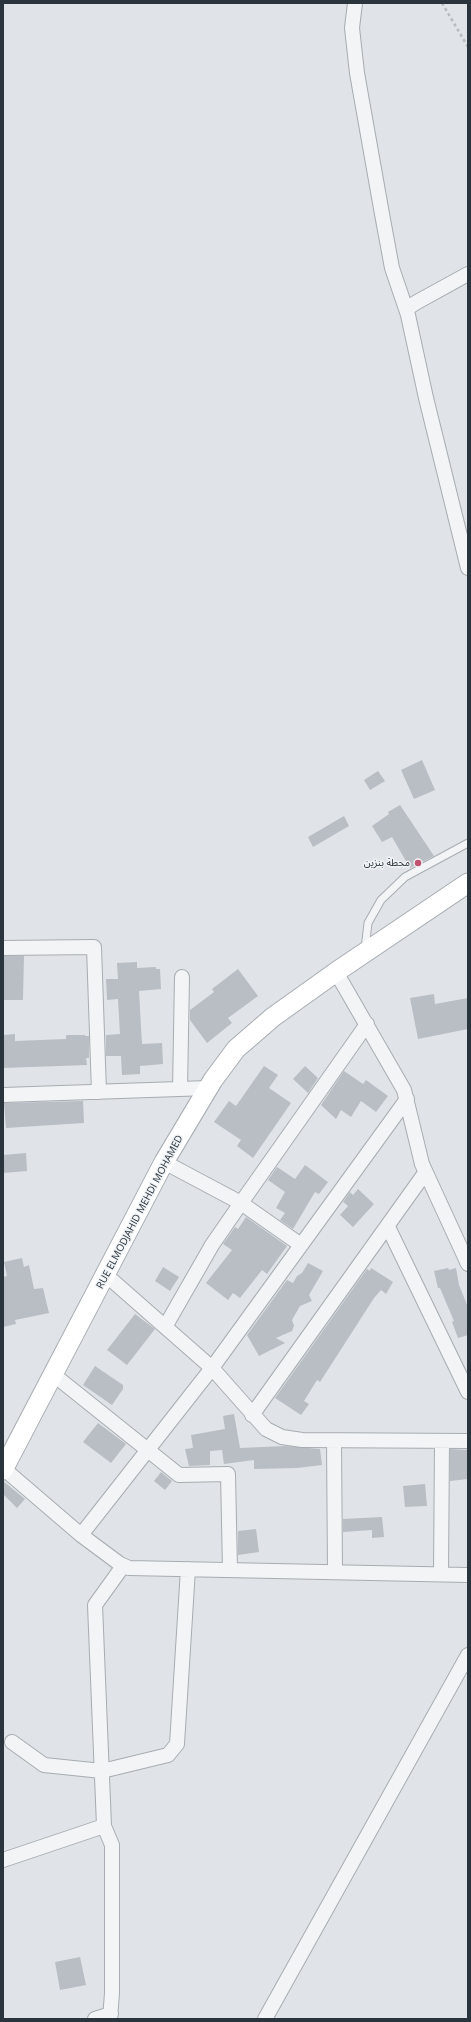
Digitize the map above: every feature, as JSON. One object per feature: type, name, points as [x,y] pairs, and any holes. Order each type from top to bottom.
[{"type":"main road","name":"RUE ELMODJAHID MEHDI MOHAMED","points":[[3,1469],[54,1375],[164,1162],[208,1088],[236,1049],[273,1016],[468,883]]},
{"type":"street","points":[[355,3],[352,28],[357,73],[367,140],[392,268],[406,309],[426,398],[468,568]]},
{"type":"street","points":[[406,309],[468,274]]},
{"type":"street","points":[[3,948],[94,947],[99,1092]]},
{"type":"street","points":[[336,972],[397,1074],[407,1099],[425,1173],[468,1264]]},
{"type":"street","points":[[180,1089],[182,977]]},
{"type":"street","points":[[165,1327],[212,1245],[240,1203],[367,1024]]},
{"type":"street","points":[[3,1095],[208,1088]]},
{"type":"street","points":[[81,1535],[212,1368],[407,1099]]},
{"type":"street","points":[[164,1162],[240,1203],[301,1245]]},
{"type":"street","points":[[252,1415],[388,1227],[425,1173]]},
{"type":"street","points":[[388,1227],[468,1392]]},
{"type":"street","points":[[106,1275],[212,1368],[252,1415],[266,1429],[282,1436],[302,1440],[468,1441]]},
{"type":"street","points":[[54,1375],[147,1451],[179,1475],[228,1474],[230,1570]]},
{"type":"street","points":[[334,1441],[335,1572]]},
{"type":"street","points":[[441,1574],[442,1441]]},
{"type":"street","points":[[3,1469],[81,1535],[123,1566],[129,1568],[468,1575]]},
{"type":"street","points":[[95,2019],[110,2016],[112,1845],[104,1826],[95,1605],[123,1566]]},
{"type":"street","points":[[12,1742],[44,1765],[102,1771],[168,1755],[177,1744],[188,1569]]},
{"type":"street","points":[[265,2019],[468,1655]]},
{"type":"street","points":[[3,1860],[104,1826]]},
{"type":"lane","points":[[364,953],[368,923],[381,900],[405,877],[468,843]]},
{"type":"path","points":[[442,3],[468,47]]},
{"type":"building","points":[[422,760],[435,790],[414,799],[401,770]]},
{"type":"building","points":[[378,771],[385,781],[370,790],[364,780]]},
{"type":"building","points":[[400,805],[434,856],[410,868],[392,837],[382,842],[372,826],[389,814],[388,812]]},
{"type":"building","points":[[344,816],[349,826],[313,847],[308,837]]},
{"type":"building","points":[[3,956],[24,956],[23,1000],[3,1000]]},
{"type":"building","points":[[137,962],[137,968],[156,967],[156,969],[160,969],[161,989],[139,991],[142,1044],[162,1043],[163,1064],[140,1066],[140,1074],[122,1075],[121,1056],[106,1056],[106,1035],[120,1034],[118,999],[107,1000],[106,979],[118,979],[117,963]]},
{"type":"building","points":[[238,969],[258,996],[228,1018],[232,1023],[207,1043],[190,1020],[190,1010],[214,992],[212,989]]},
{"type":"building","points":[[434,994],[435,1004],[468,998],[468,1029],[418,1039],[410,998]]},
{"type":"building","points":[[15,1034],[15,1041],[66,1039],[66,1035],[89,1036],[89,1058],[86,1058],[87,1065],[3,1068],[3,1035]]},
{"type":"building","points":[[264,1066],[278,1075],[269,1088],[291,1103],[253,1158],[237,1146],[241,1140],[214,1122],[229,1101],[236,1106]]},
{"type":"building","points":[[305,1066],[318,1078],[308,1093],[293,1079]]},
{"type":"building","points":[[344,1071],[363,1084],[366,1080],[388,1096],[376,1112],[361,1101],[351,1117],[341,1110],[336,1119],[321,1105]]},
{"type":"building","points":[[83,1101],[84,1123],[6,1128],[4,1103]]},
{"type":"building","points":[[26,1153],[27,1171],[3,1173],[3,1155]]},
{"type":"building","points":[[305,1165],[328,1182],[319,1194],[315,1192],[293,1229],[280,1220],[285,1213],[276,1208],[285,1192],[268,1180],[277,1167],[295,1179]]},
{"type":"building","points":[[358,1189],[374,1204],[353,1227],[340,1215],[348,1206],[343,1202],[350,1192],[353,1195]]},
{"type":"building","points":[[246,1217],[287,1246],[267,1274],[262,1270],[240,1298],[233,1293],[228,1300],[206,1283],[232,1250],[223,1244],[235,1227],[238,1229]]},
{"type":"building","points":[[22,1258],[24,1267],[29,1265],[34,1289],[43,1288],[49,1313],[15,1320],[16,1324],[3,1327],[3,1277],[7,1276],[4,1262]]},
{"type":"building","points":[[308,1263],[323,1271],[309,1295],[312,1301],[300,1306],[292,1320],[294,1326],[292,1331],[276,1338],[285,1343],[259,1356],[247,1335],[287,1280],[293,1283]]},
{"type":"building","points":[[163,1267],[179,1277],[170,1291],[155,1281]]},
{"type":"building","points":[[371,1268],[393,1282],[386,1294],[381,1290],[374,1298],[320,1382],[317,1380],[304,1401],[309,1404],[301,1415],[275,1398],[367,1269],[370,1271]]},
{"type":"building","points":[[448,1268],[449,1270],[456,1268],[459,1285],[468,1307],[468,1335],[458,1338],[452,1322],[454,1321],[440,1288],[438,1288],[434,1271]]},
{"type":"building","points":[[135,1314],[155,1329],[127,1365],[107,1350]]},
{"type":"building","points":[[95,1366],[123,1385],[123,1389],[112,1405],[83,1385]]},
{"type":"building","points":[[234,1414],[240,1448],[285,1446],[320,1449],[322,1465],[297,1468],[254,1469],[254,1460],[224,1464],[222,1450],[210,1451],[210,1465],[189,1466],[185,1449],[193,1448],[191,1435],[225,1429],[223,1416]]},
{"type":"building","points":[[98,1423],[126,1444],[111,1463],[83,1442]]},
{"type":"building","points":[[450,1449],[468,1450],[468,1479],[450,1481]]},
{"type":"building","points":[[161,1472],[172,1481],[165,1490],[154,1481]]},
{"type":"building","points":[[3,1481],[25,1499],[17,1508],[3,1494]]},
{"type":"building","points":[[425,1484],[427,1506],[405,1507],[403,1486]]},
{"type":"building","points":[[382,1517],[384,1537],[372,1538],[372,1530],[343,1532],[343,1519]]},
{"type":"building","points":[[256,1529],[259,1552],[238,1555],[238,1531]]},
{"type":"building","points":[[80,1957],[86,1985],[60,1990],[55,1962]]},
{"type":"place","name":"محطة بنزين","points":[[418,863]]}]
